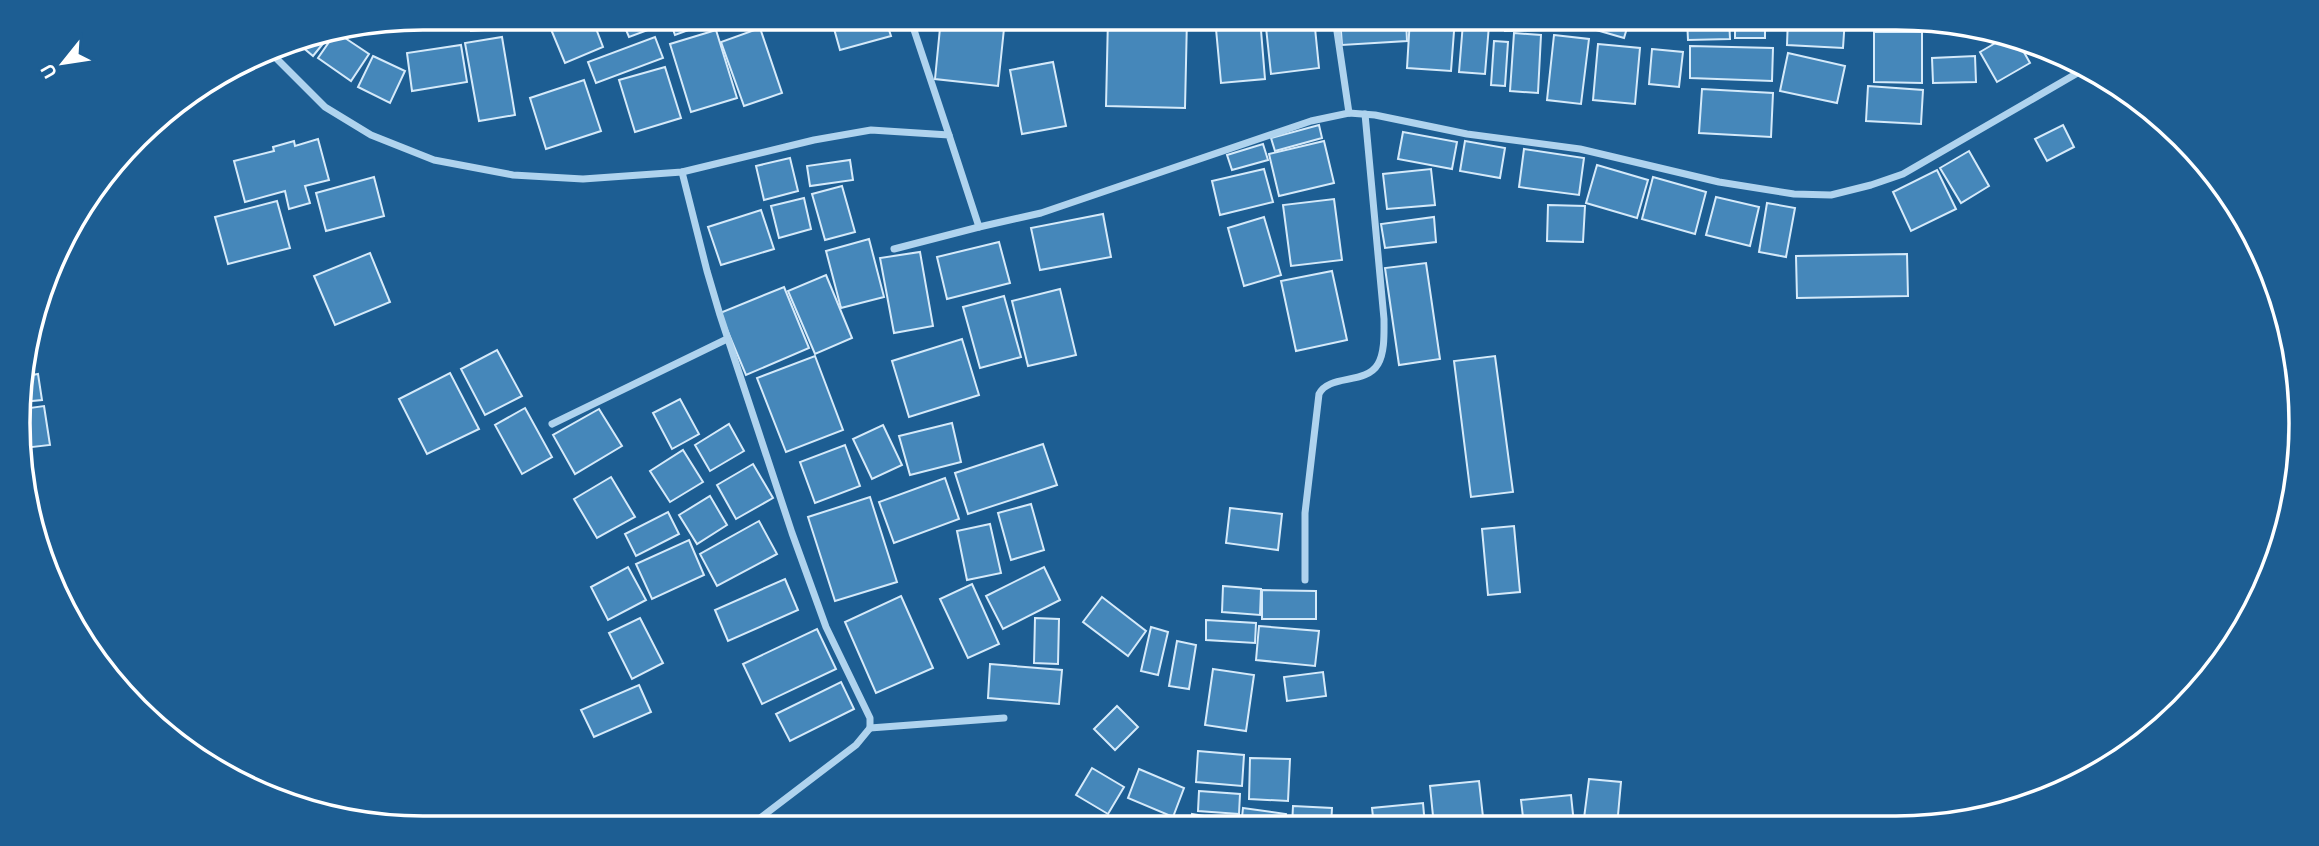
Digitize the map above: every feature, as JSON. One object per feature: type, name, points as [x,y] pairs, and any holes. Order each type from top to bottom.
[{"type":"street","points":[[913,30],[979,227]]},
{"type":"street","points":[[1337,30],[1349,113]]},
{"type":"street","points":[[277,59],[325,107],[371,135],[434,160],[513,176],[583,179],[682,172],[814,140],[871,130],[949,135]]},
{"type":"street","points":[[894,249],[1041,212],[1311,121],[1349,113],[1467,134],[1580,149],[1763,190],[1831,195],[1903,174],[2077,73]]},
{"type":"street","points":[[1305,580],[1305,513],[1319,394],[1325,386],[1365,375],[1375,368],[1380,361],[1383,346],[1384,319],[1365,114]]},
{"type":"street","points":[[682,172],[727,339],[792,533],[825,627],[866,707],[870,728]]},
{"type":"street","points":[[552,424],[727,339]]},
{"type":"street","points":[[763,816],[856,745],[870,728],[1004,718]]},
{"type":"building","points":[[551,30],[597,30],[603,47],[565,63]]},
{"type":"building","points":[[626,30],[648,30],[629,37]]},
{"type":"building","points":[[673,30],[689,30],[675,35]]},
{"type":"building","points":[[716,30],[737,98],[691,112],[670,44]]},
{"type":"building","points":[[761,30],[782,93],[744,106],[721,42]]},
{"type":"building","points":[[834,30],[889,30],[891,36],[840,50]]},
{"type":"building","points":[[940,30],[1004,30],[998,86],[935,79]]},
{"type":"building","points":[[1108,30],[1187,30],[1185,108],[1106,106]]},
{"type":"building","points":[[1216,30],[1261,30],[1265,79],[1221,83]]},
{"type":"building","points":[[1266,30],[1315,30],[1319,68],[1271,74]]},
{"type":"building","points":[[1341,30],[1407,30],[1407,41],[1342,45]]},
{"type":"building","points":[[1409,30],[1454,30],[1451,71],[1407,68]]},
{"type":"building","points":[[1462,30],[1489,30],[1485,74],[1459,72]]},
{"type":"building","points":[[1596,30],[1626,30],[1624,38]]},
{"type":"building","points":[[1688,30],[1730,30],[1730,39],[1688,40]]},
{"type":"building","points":[[1735,30],[1765,30],[1765,38],[1735,38]]},
{"type":"building","points":[[1788,30],[1844,30],[1843,48],[1787,45]]},
{"type":"building","points":[[1874,32],[1922,32],[1922,83],[1874,82]]},
{"type":"building","points":[[1514,33],[1541,35],[1538,93],[1510,91]]},
{"type":"building","points":[[1554,35],[1589,39],[1581,104],[1547,100]]},
{"type":"building","points":[[344,37],[369,54],[351,81],[318,58],[330,41]]},
{"type":"building","points":[[502,37],[515,115],[479,121],[465,43]]},
{"type":"building","points":[[655,37],[663,58],[596,83],[588,62]]},
{"type":"building","points":[[1494,41],[1508,42],[1505,86],[1491,85]]},
{"type":"building","points":[[324,42],[313,56],[304,49]]},
{"type":"building","points":[[1996,43],[2024,52],[2030,63],[1997,82],[1980,52]]},
{"type":"building","points":[[1598,44],[1640,48],[1635,104],[1593,100]]},
{"type":"building","points":[[461,45],[467,82],[412,91],[407,53]]},
{"type":"building","points":[[1690,46],[1773,48],[1772,81],[1690,78]]},
{"type":"building","points":[[1652,49],[1683,52],[1679,87],[1649,84]]},
{"type":"building","points":[[1788,53],[1845,66],[1837,103],[1780,91]]},
{"type":"building","points":[[373,56],[405,71],[390,103],[358,87]]},
{"type":"building","points":[[1975,56],[1976,82],[1933,83],[1932,58]]},
{"type":"building","points":[[1053,62],[1066,126],[1022,134],[1010,70]]},
{"type":"building","points":[[665,67],[681,118],[635,132],[619,80]]},
{"type":"building","points":[[584,80],[601,131],[546,149],[530,98]]},
{"type":"building","points":[[1868,86],[1923,90],[1921,124],[1866,121]]},
{"type":"building","points":[[1702,89],[1773,93],[1771,137],[1699,133]]},
{"type":"building","points":[[1319,125],[1322,138],[1275,151],[1271,138]]},
{"type":"building","points":[[2063,125],[2074,147],[2047,161],[2035,139]]},
{"type":"building","points":[[1403,132],[1457,142],[1452,169],[1398,159]]},
{"type":"building","points":[[318,139],[329,180],[305,186],[310,203],[289,209],[285,191],[245,202],[234,161],[274,151],[273,147],[294,141],[295,146]]},
{"type":"building","points":[[1324,141],[1334,183],[1279,196],[1269,154]]},
{"type":"building","points":[[1465,141],[1505,148],[1500,178],[1460,171]]},
{"type":"building","points":[[1263,144],[1268,160],[1232,170],[1227,155]]},
{"type":"building","points":[[1524,149],[1584,158],[1579,195],[1519,187]]},
{"type":"building","points":[[1969,151],[1989,186],[1961,203],[1940,168]]},
{"type":"building","points":[[790,158],[798,191],[764,200],[756,166]]},
{"type":"building","points":[[850,160],[853,180],[810,186],[807,166]]},
{"type":"building","points":[[1597,165],[1648,180],[1637,218],[1586,203]]},
{"type":"building","points":[[1264,169],[1273,202],[1220,215],[1212,181]]},
{"type":"building","points":[[1431,169],[1435,205],[1387,209],[1383,174]]},
{"type":"building","points":[[1937,170],[1956,209],[1911,231],[1893,192]]},
{"type":"building","points":[[374,177],[384,216],[326,231],[316,193]]},
{"type":"building","points":[[1653,177],[1706,192],[1695,234],[1642,219]]},
{"type":"building","points":[[842,186],[855,232],[825,240],[812,194]]},
{"type":"building","points":[[1716,197],[1759,207],[1750,246],[1706,235]]},
{"type":"building","points":[[804,198],[811,229],[779,238],[771,206]]},
{"type":"building","points":[[1334,199],[1342,260],[1291,266],[1283,205]]},
{"type":"building","points":[[277,201],[290,248],[228,264],[215,217]]},
{"type":"building","points":[[1767,203],[1795,208],[1786,257],[1759,252]]},
{"type":"building","points":[[1548,205],[1585,206],[1583,242],[1547,241]]},
{"type":"building","points":[[761,210],[774,249],[721,265],[708,227]]},
{"type":"building","points":[[1103,214],[1111,257],[1040,270],[1031,228]]},
{"type":"building","points":[[1264,217],[1281,275],[1244,286],[1228,228]]},
{"type":"building","points":[[1434,217],[1436,242],[1385,248],[1381,224]]},
{"type":"building","points":[[869,239],[884,297],[841,308],[826,251]]},
{"type":"building","points":[[999,242],[1010,283],[947,299],[937,257]]},
{"type":"building","points":[[920,252],[933,326],[894,333],[880,258]]},
{"type":"building","points":[[370,253],[390,302],[335,325],[314,276]]},
{"type":"building","points":[[1907,254],[1908,296],[1797,298],[1796,256]]},
{"type":"building","points":[[1426,263],[1440,359],[1399,365],[1385,268]]},
{"type":"building","points":[[1332,271],[1347,340],[1296,351],[1281,281]]},
{"type":"building","points":[[826,275],[852,338],[815,354],[788,291]]},
{"type":"building","points":[[784,287],[809,348],[746,375],[720,313]]},
{"type":"building","points":[[1060,289],[1076,355],[1028,366],[1012,301]]},
{"type":"building","points":[[1004,296],[1021,357],[980,368],[963,307]]},
{"type":"building","points":[[962,339],[979,395],[909,417],[892,361]]},
{"type":"building","points":[[497,350],[522,396],[485,415],[461,369]]},
{"type":"building","points":[[815,356],[843,430],[786,452],[757,378]]},
{"type":"building","points":[[1495,356],[1513,492],[1471,497],[1454,361]]},
{"type":"building","points":[[450,373],[479,429],[427,454],[399,399]]},
{"type":"building","points":[[38,374],[42,400],[31,401],[33,375]]},
{"type":"building","points":[[680,399],[699,434],[672,449],[653,413]]},
{"type":"building","points":[[44,406],[50,445],[31,447],[31,408]]},
{"type":"building","points":[[525,408],[552,457],[522,474],[495,425]]},
{"type":"building","points":[[599,409],[622,446],[575,474],[553,435]]},
{"type":"building","points":[[952,423],[961,462],[910,475],[899,436]]},
{"type":"building","points":[[729,424],[744,451],[710,471],[695,445]]},
{"type":"building","points":[[883,425],[902,465],[872,479],[853,439]]},
{"type":"building","points":[[1043,444],[1057,485],[968,514],[955,473]]},
{"type":"building","points":[[845,445],[860,486],[815,503],[800,462]]},
{"type":"building","points":[[683,450],[703,482],[670,502],[650,471]]},
{"type":"building","points":[[753,464],[773,498],[736,519],[717,485]]},
{"type":"building","points":[[611,477],[635,517],[597,538],[574,499]]},
{"type":"building","points":[[945,478],[959,519],[894,543],[879,502]]},
{"type":"building","points":[[710,496],[727,525],[697,544],[679,515]]},
{"type":"building","points":[[870,497],[897,582],[835,601],[808,517]]},
{"type":"building","points":[[1031,504],[1044,550],[1011,560],[998,513]]},
{"type":"building","points":[[1230,508],[1282,514],[1278,550],[1226,543]]},
{"type":"building","points":[[668,512],[679,534],[636,556],[625,534]]},
{"type":"building","points":[[759,521],[777,554],[717,586],[700,554]]},
{"type":"building","points":[[990,524],[1001,573],[967,580],[957,531]]},
{"type":"building","points":[[1514,526],[1520,592],[1488,595],[1482,529]]},
{"type":"building","points":[[689,540],[704,575],[652,599],[636,564]]},
{"type":"building","points":[[628,567],[646,600],[608,620],[591,587]]},
{"type":"building","points":[[1044,567],[1060,600],[1003,629],[986,596]]},
{"type":"building","points":[[785,579],[798,610],[728,641],[715,610]]},
{"type":"building","points":[[972,584],[999,644],[968,658],[940,599]]},
{"type":"building","points":[[1223,586],[1261,589],[1260,615],[1222,612]]},
{"type":"building","points":[[1262,590],[1316,591],[1316,619],[1262,619]]},
{"type":"building","points":[[901,596],[933,668],[876,693],[845,622]]},
{"type":"building","points":[[1102,597],[1146,631],[1128,656],[1083,622]]},
{"type":"building","points":[[640,618],[663,663],[632,679],[609,633]]},
{"type":"building","points":[[1035,618],[1059,619],[1058,664],[1034,663]]},
{"type":"building","points":[[1206,620],[1256,623],[1255,643],[1206,640]]},
{"type":"building","points":[[1259,626],[1319,631],[1315,666],[1256,660]]},
{"type":"building","points":[[1151,627],[1168,632],[1158,675],[1141,671]]},
{"type":"building","points":[[817,629],[836,669],[762,704],[743,664]]},
{"type":"building","points":[[1177,641],[1196,645],[1189,689],[1169,686]]},
{"type":"building","points":[[990,664],[1062,670],[1059,704],[988,698]]},
{"type":"building","points":[[1213,669],[1254,675],[1246,731],[1205,725]]},
{"type":"building","points":[[1323,672],[1326,696],[1287,701],[1284,677]]},
{"type":"building","points":[[841,682],[854,709],[790,741],[776,714]]},
{"type":"building","points":[[639,685],[651,712],[594,737],[581,710]]},
{"type":"building","points":[[1117,706],[1138,727],[1115,750],[1094,729]]},
{"type":"building","points":[[1198,751],[1244,755],[1242,786],[1196,782]]},
{"type":"building","points":[[1250,758],[1290,759],[1288,801],[1249,799]]},
{"type":"building","points":[[1092,768],[1124,787],[1108,814],[1076,795]]},
{"type":"building","points":[[1139,769],[1184,788],[1173,816],[1128,798]]},
{"type":"building","points":[[1589,779],[1621,782],[1618,816],[1584,816]]},
{"type":"building","points":[[1479,781],[1483,816],[1433,816],[1430,786]]},
{"type":"building","points":[[1199,791],[1240,794],[1239,814],[1198,811]]},
{"type":"building","points":[[1571,795],[1573,816],[1523,816],[1521,800]]},
{"type":"building","points":[[1423,803],[1424,816],[1373,816],[1372,808]]},
{"type":"building","points":[[1293,806],[1332,808],[1332,816],[1292,816]]},
{"type":"building","points":[[1243,808],[1286,814],[1286,816],[1242,816]]}]
